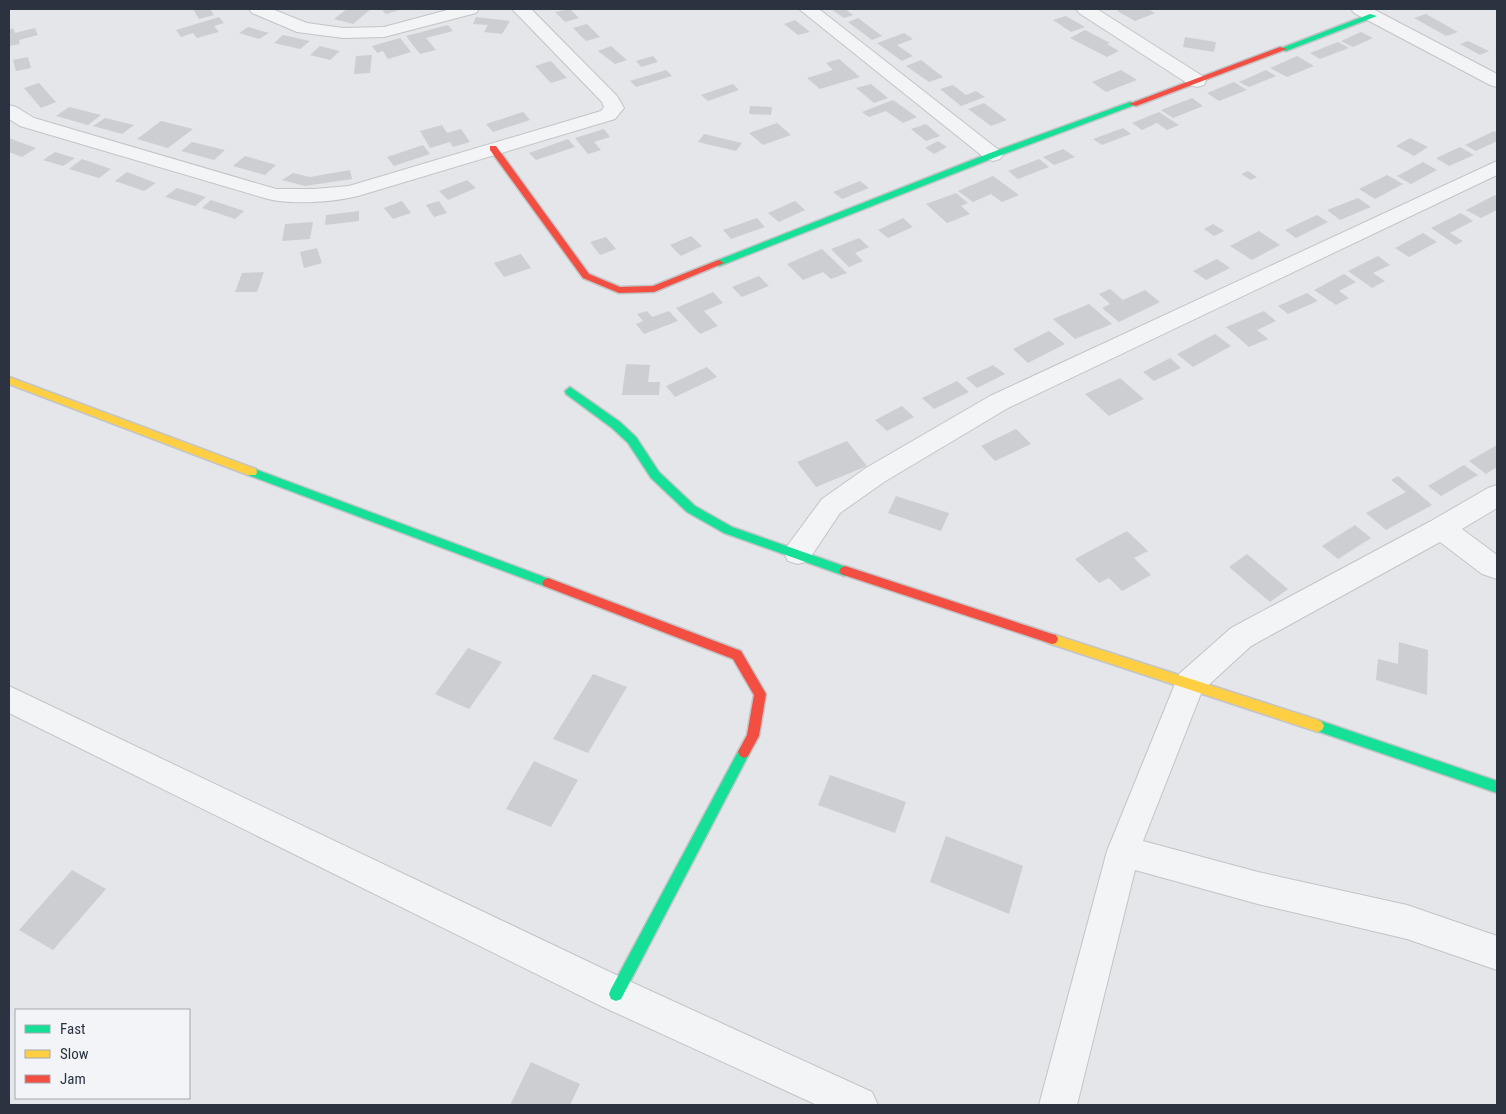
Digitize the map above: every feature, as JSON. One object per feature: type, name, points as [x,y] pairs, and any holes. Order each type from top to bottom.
[{"type":"street","points":[[258,9],[303,28],[343,32],[384,32],[470,9]]},
{"type":"street","points":[[9,111],[27,122],[275,195],[314,195],[351,192],[608,115],[614,108],[610,100],[521,9]]},
{"type":"street","points":[[808,9],[993,155]]},
{"type":"street","points":[[1086,9],[1197,81]]},
{"type":"street","points":[[493,148],[586,276],[619,290],[654,289],[993,155],[1197,81],[1366,12],[1497,81]]},
{"type":"street","points":[[798,553],[831,506],[875,475],[999,402],[1497,167]]},
{"type":"street","points":[[9,380],[737,655],[760,694],[753,736],[616,994]]},
{"type":"street","points":[[570,391],[616,424],[632,440],[655,475],[691,509],[728,530],[798,553],[864,578],[1190,683],[1497,787]]},
{"type":"street","points":[[1058,1105],[1122,851],[1190,683],[1241,637],[1441,528],[1497,495]]},
{"type":"street","points":[[1441,528],[1497,568]]},
{"type":"street","points":[[9,699],[616,994],[859,1105]]},
{"type":"street","points":[[1122,851],[1258,888],[1407,922],[1497,953]]},
{"type":"building","points":[[193,9],[210,9],[214,15],[199,19]]},
{"type":"building","points":[[347,9],[371,9],[353,24],[334,19]]},
{"type":"building","points":[[381,9],[403,9],[386,14]]},
{"type":"building","points":[[570,9],[579,18],[565,22],[555,12]]},
{"type":"building","points":[[831,9],[845,9],[853,15],[844,18]]},
{"type":"building","points":[[1122,9],[1148,9],[1155,13],[1135,21],[1117,11]]},
{"type":"building","points":[[1426,14],[1458,32],[1446,36],[1414,18]]},
{"type":"building","points":[[1066,16],[1085,27],[1071,32],[1053,20]]},
{"type":"building","points":[[219,17],[224,23],[214,26],[219,32],[197,38],[193,33],[181,37],[176,30]]},
{"type":"building","points":[[476,17],[510,21],[502,34],[484,32],[488,25],[473,24]]},
{"type":"building","points":[[858,18],[882,36],[872,40],[848,22]]},
{"type":"building","points":[[795,20],[810,32],[798,35],[784,24]]},
{"type":"building","points":[[587,24],[600,37],[586,41],[573,28]]},
{"type":"building","points":[[448,25],[453,31],[426,38],[436,50],[420,54],[406,36]]},
{"type":"building","points":[[248,27],[269,33],[259,39],[239,33]]},
{"type":"building","points":[[13,28],[15,33],[35,28],[38,35],[19,40],[20,44],[9,46],[9,30]]},
{"type":"building","points":[[1085,30],[1110,43],[1107,44],[1119,51],[1107,57],[1070,38]]},
{"type":"building","points":[[1361,32],[1373,38],[1353,47],[1341,41]]},
{"type":"building","points":[[904,33],[913,39],[897,45],[913,56],[902,61],[877,43]]},
{"type":"building","points":[[283,35],[310,41],[300,49],[274,43]]},
{"type":"building","points":[[1185,37],[1216,42],[1214,52],[1183,47]]},
{"type":"building","points":[[400,38],[411,52],[388,59],[383,51],[377,53],[372,46]]},
{"type":"building","points":[[1468,41],[1489,51],[1480,55],[1460,44]]},
{"type":"building","points":[[1338,42],[1349,48],[1320,59],[1310,53]]},
{"type":"building","points":[[320,46],[340,51],[330,60],[310,55]]},
{"type":"building","points":[[611,46],[627,60],[615,64],[598,51]]},
{"type":"building","points":[[372,55],[370,73],[354,74],[356,56]]},
{"type":"building","points":[[653,56],[658,62],[641,67],[636,61]]},
{"type":"building","points":[[1297,56],[1314,66],[1287,77],[1270,68]]},
{"type":"building","points":[[28,57],[31,68],[16,71],[13,60]]},
{"type":"building","points":[[839,59],[860,77],[820,89],[807,78],[833,70],[826,63]]},
{"type":"building","points":[[921,60],[943,77],[929,82],[906,66]]},
{"type":"building","points":[[551,61],[567,78],[551,83],[535,66]]},
{"type":"building","points":[[666,70],[672,76],[636,87],[630,81]]},
{"type":"building","points":[[1121,70],[1137,80],[1106,92],[1092,82]]},
{"type":"building","points":[[1266,70],[1276,76],[1249,87],[1239,82]]},
{"type":"building","points":[[1234,82],[1247,90],[1219,101],[1207,93]]},
{"type":"building","points":[[39,83],[56,102],[41,108],[24,88]]},
{"type":"building","points":[[733,84],[739,90],[708,101],[701,95]]},
{"type":"building","points":[[871,84],[888,98],[874,103],[856,88]]},
{"type":"building","points":[[953,85],[966,95],[976,91],[985,97],[961,106],[940,89]]},
{"type":"building","points":[[1192,98],[1203,106],[1173,118],[1161,110]]},
{"type":"building","points":[[893,100],[917,117],[903,123],[886,111],[869,117],[862,112]]},
{"type":"building","points":[[984,103],[1007,120],[991,126],[968,109]]},
{"type":"building","points":[[750,106],[772,107],[771,115],[749,114]]},
{"type":"building","points":[[69,107],[101,115],[88,125],[56,116]]},
{"type":"building","points":[[523,112],[530,120],[493,132],[486,124]]},
{"type":"building","points":[[1159,112],[1179,125],[1167,130],[1157,123],[1142,130],[1132,123]]},
{"type":"building","points":[[105,118],[134,125],[122,134],[93,126]]},
{"type":"building","points":[[161,121],[193,129],[168,148],[137,139]]},
{"type":"building","points":[[777,123],[791,135],[763,145],[749,133]]},
{"type":"building","points":[[926,124],[940,136],[926,141],[911,129]]},
{"type":"building","points":[[442,125],[447,133],[461,129],[470,142],[453,147],[450,142],[430,148],[420,131]]},
{"type":"building","points":[[1123,128],[1131,134],[1102,145],[1093,139]]},
{"type":"building","points":[[604,129],[610,137],[594,142],[601,150],[588,154],[575,138]]},
{"type":"building","points":[[1494,131],[1497,133],[1497,141],[1476,151],[1465,145]]},
{"type":"building","points":[[704,134],[742,143],[736,151],[698,142]]},
{"type":"building","points":[[9,138],[36,148],[22,157],[9,152]]},
{"type":"building","points":[[1410,138],[1428,147],[1414,156],[1396,146]]},
{"type":"building","points":[[568,139],[575,147],[536,160],[529,153]]},
{"type":"building","points":[[938,141],[947,147],[934,154],[925,148]]},
{"type":"building","points":[[192,142],[225,150],[214,160],[181,151]]},
{"type":"building","points":[[423,145],[430,154],[394,166],[387,157]]},
{"type":"building","points":[[1460,147],[1474,155],[1449,166],[1436,158]]},
{"type":"building","points":[[1063,149],[1075,157],[1054,165],[1043,157]]},
{"type":"building","points":[[55,152],[75,158],[63,166],[43,160]]},
{"type":"building","points":[[245,156],[276,165],[265,175],[233,166]]},
{"type":"building","points":[[82,159],[111,169],[99,178],[69,169]]},
{"type":"building","points":[[1039,159],[1049,167],[1018,179],[1008,171]]},
{"type":"building","points":[[1423,162],[1437,170],[1411,184],[1397,176]]},
{"type":"building","points":[[350,170],[352,179],[305,186],[282,180],[293,173],[310,177]]},
{"type":"building","points":[[1248,171],[1257,177],[1251,180],[1241,174]]},
{"type":"building","points":[[127,172],[156,183],[144,191],[115,181]]},
{"type":"building","points":[[1387,175],[1403,184],[1375,199],[1359,189]]},
{"type":"building","points":[[993,176],[1019,195],[1002,202],[991,194],[973,202],[958,191]]},
{"type":"building","points":[[467,180],[476,188],[448,200],[439,191]]},
{"type":"building","points":[[860,181],[869,188],[842,199],[833,192]]},
{"type":"building","points":[[177,188],[206,197],[195,206],[165,197]]},
{"type":"building","points":[[956,193],[968,203],[961,206],[970,214],[947,223],[926,204]]},
{"type":"building","points":[[1495,195],[1497,197],[1497,210],[1481,218],[1466,210]]},
{"type":"building","points":[[1358,198],[1371,207],[1340,220],[1327,210]]},
{"type":"building","points":[[211,200],[244,211],[235,219],[202,208]]},
{"type":"building","points":[[402,201],[411,213],[393,219],[384,208]]},
{"type":"building","points":[[439,201],[447,213],[434,217],[426,205]]},
{"type":"building","points":[[795,201],[805,210],[779,222],[768,213]]},
{"type":"building","points":[[359,211],[359,221],[325,225],[326,215]]},
{"type":"building","points":[[1461,213],[1473,221],[1450,233],[1463,241],[1456,245],[1431,228]]},
{"type":"building","points":[[1317,215],[1328,222],[1296,238],[1285,230]]},
{"type":"building","points":[[757,218],[765,227],[731,239],[723,230]]},
{"type":"building","points":[[903,218],[913,227],[888,238],[878,230]]},
{"type":"building","points":[[313,222],[310,239],[282,241],[285,224]]},
{"type":"building","points":[[1213,224],[1224,231],[1214,236],[1204,229]]},
{"type":"building","points":[[1259,231],[1280,245],[1252,260],[1230,246]]},
{"type":"building","points":[[1423,233],[1437,242],[1409,257],[1395,248]]},
{"type":"building","points":[[691,236],[702,246],[681,256],[670,245]]},
{"type":"building","points":[[606,237],[616,249],[600,255],[590,242]]},
{"type":"building","points":[[859,238],[869,247],[855,253],[863,261],[849,267],[831,249]]},
{"type":"building","points":[[317,248],[322,263],[304,268],[300,252]]},
{"type":"building","points":[[822,249],[847,273],[831,279],[823,272],[803,280],[787,264]]},
{"type":"building","points":[[521,254],[531,268],[504,277],[494,263]]},
{"type":"building","points":[[1378,256],[1390,265],[1373,273],[1385,281],[1372,288],[1348,271]]},
{"type":"building","points":[[1217,259],[1230,268],[1206,280],[1193,271]]},
{"type":"building","points":[[264,272],[257,292],[235,292],[242,273]]},
{"type":"building","points":[[1344,274],[1356,282],[1339,291],[1349,298],[1336,305],[1314,290]]},
{"type":"building","points":[[759,276],[769,286],[742,297],[732,287]]},
{"type":"building","points":[[1110,289],[1123,300],[1145,290],[1160,302],[1119,322],[1102,308],[1110,304],[1099,294]]},
{"type":"building","points":[[713,292],[723,303],[704,311],[718,326],[700,334],[676,308]]},
{"type":"building","points":[[1307,293],[1318,301],[1288,314],[1278,306]]},
{"type":"building","points":[[1089,304],[1112,324],[1075,339],[1053,319]]},
{"type":"building","points":[[647,311],[652,317],[669,311],[678,321],[644,334],[636,324],[643,321],[637,314]]},
{"type":"building","points":[[1264,311],[1276,321],[1257,330],[1268,339],[1249,347],[1226,327]]},
{"type":"building","points":[[1049,331],[1065,344],[1028,363],[1013,349]]},
{"type":"building","points":[[1215,334],[1231,346],[1193,367],[1177,354]]},
{"type":"building","points":[[1170,358],[1181,368],[1154,381],[1143,372]]},
{"type":"building","points":[[626,364],[650,365],[648,382],[660,382],[659,395],[622,395]]},
{"type":"building","points":[[993,365],[1005,374],[977,388],[966,378]]},
{"type":"building","points":[[707,367],[717,377],[675,397],[666,386]]},
{"type":"building","points":[[1120,378],[1144,399],[1109,416],[1085,394]]},
{"type":"building","points":[[957,381],[969,392],[934,409],[922,398]]},
{"type":"building","points":[[902,406],[914,417],[887,431],[875,420]]},
{"type":"building","points":[[1016,429],[1031,444],[995,461],[981,446]]},
{"type":"building","points":[[847,441],[867,466],[816,487],[797,462]]},
{"type":"building","points":[[1497,445],[1497,467],[1486,474],[1469,461]]},
{"type":"building","points":[[1464,465],[1478,475],[1441,496],[1428,486]]},
{"type":"building","points":[[1398,476],[1432,505],[1386,530],[1366,513],[1406,492],[1391,480]]},
{"type":"building","points":[[896,496],[949,513],[941,531],[888,513]]},
{"type":"building","points":[[1355,525],[1371,538],[1338,559],[1322,546]]},
{"type":"building","points":[[1127,531],[1148,551],[1134,558],[1151,575],[1122,591],[1109,578],[1099,583],[1075,559]]},
{"type":"building","points":[[1247,554],[1288,589],[1270,602],[1229,567]]},
{"type":"building","points":[[1399,642],[1428,650],[1427,695],[1376,680],[1378,659],[1398,664]]},
{"type":"building","points":[[468,648],[502,662],[469,709],[435,694]]},
{"type":"building","points":[[593,674],[627,687],[588,753],[553,739]]},
{"type":"building","points":[[534,761],[578,780],[551,827],[506,809]]},
{"type":"building","points":[[830,775],[906,802],[895,833],[818,805]]},
{"type":"building","points":[[946,836],[1023,866],[1009,914],[930,882]]},
{"type":"building","points":[[72,870],[106,889],[53,950],[19,930]]},
{"type":"building","points":[[531,1062],[580,1084],[570,1105],[510,1105]]},
{"type":"traffic: fast","points":[[1283,49],[1373,16]]},
{"type":"traffic: fast","points":[[719,263],[993,155],[1133,104]]},
{"type":"traffic: fast","points":[[570,391],[616,425],[632,440],[655,475],[691,509],[728,530],[845,571]]},
{"type":"traffic: fast","points":[[252,472],[548,583]]},
{"type":"traffic: fast","points":[[1318,726],[1497,787]]},
{"type":"traffic: fast","points":[[616,994],[744,752]]},
{"type":"traffic: slow","points":[[9,380],[252,472]]},
{"type":"traffic: slow","points":[[1052,639],[1318,726]]},
{"type":"traffic: jam","points":[[1133,104],[1283,49]]},
{"type":"traffic: jam","points":[[493,148],[586,276],[619,290],[654,289],[719,263]]},
{"type":"traffic: jam","points":[[845,571],[1052,639]]},
{"type":"traffic: jam","points":[[548,583],[737,655],[760,694],[753,736],[744,752]]}]
